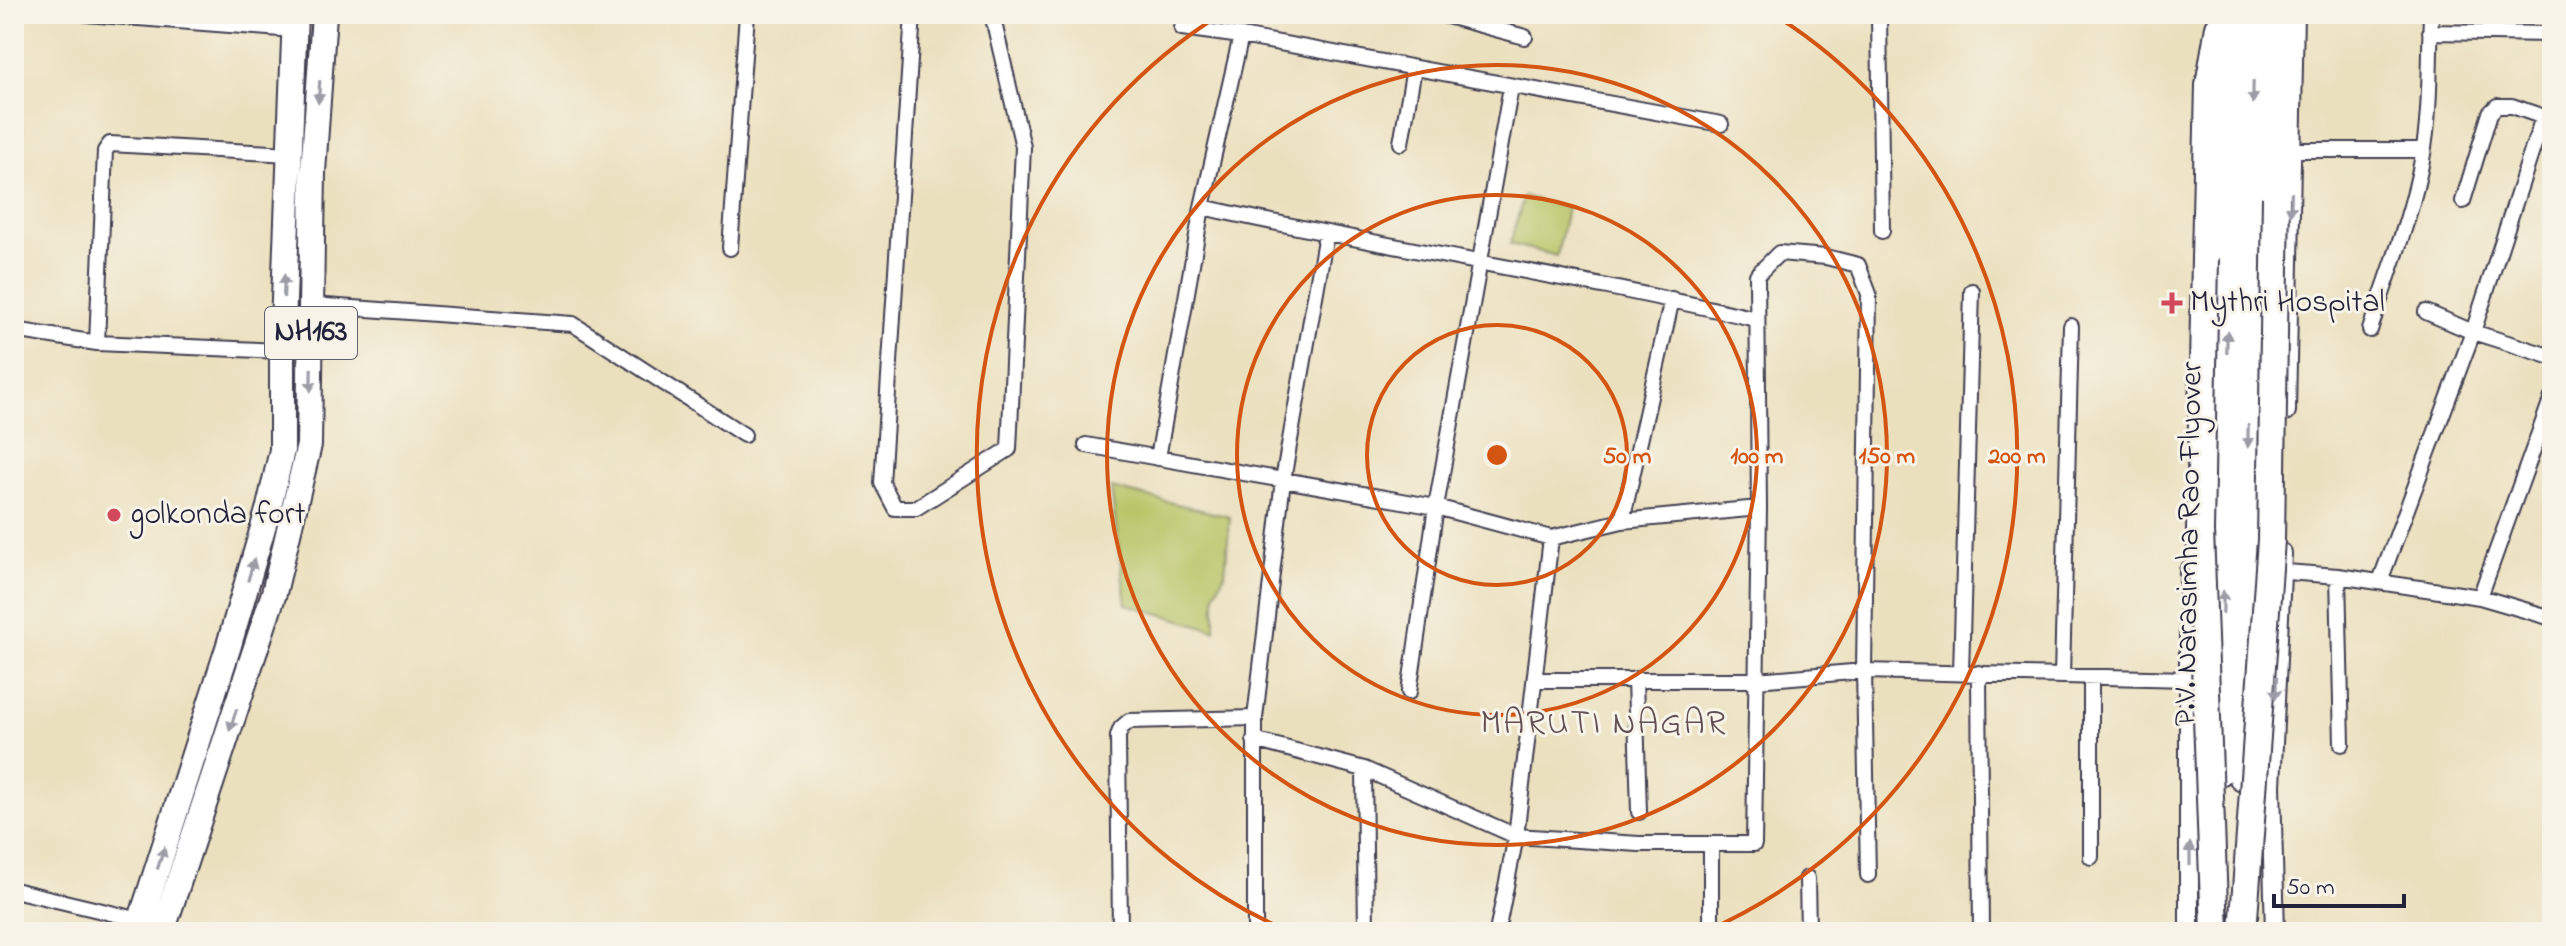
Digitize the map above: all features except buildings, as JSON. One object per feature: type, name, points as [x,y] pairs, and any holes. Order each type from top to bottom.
[{"type":"highway","name":"NH163","points":[[162,932],[258,646],[309,445],[313,172],[324,14]]},
{"type":"highway","points":[[2216,932],[2200,531],[2209,85],[2221,14]]},
{"type":"highway","name":"P.V. Narasimha Rao Flyover","points":[[2216,932],[2232,14]]},
{"type":"highway","name":"P.V. Narasimha Rao Flyover","points":[[2242,932],[2254,14]]},
{"type":"highway","points":[[2242,932],[2271,540],[2278,14]]},
{"type":"highway","name":"NH163","points":[[139,926],[229,645],[269,507],[282,450],[282,351],[294,22]]},
{"type":"street","points":[[86,14],[294,22]]},
{"type":"street","points":[[730,248],[747,14]]},
{"type":"street","points":[[913,14],[882,483],[895,508],[916,508],[1009,449],[1023,147],[992,14]]},
{"type":"street","points":[[1440,14],[1525,37]]},
{"type":"street","points":[[1879,14],[1882,231]]},
{"type":"street","points":[[2275,932],[2271,786],[2282,572],[2294,14]]},
{"type":"street","points":[[2370,330],[2406,227],[2423,150],[2430,90],[2431,14]]},
{"type":"street","points":[[1182,28],[1241,36],[1721,124]]},
{"type":"street","points":[[2430,32],[2552,34]]},
{"type":"street","points":[[1158,458],[1202,207],[1241,36]]},
{"type":"street","points":[[1401,143],[1414,68]]},
{"type":"street","points":[[1409,692],[1436,507],[1511,87]]},
{"type":"street","points":[[2380,581],[2473,332],[2548,118],[2512,106],[2497,106],[2490,113],[2463,201]]},
{"type":"street","points":[[97,343],[105,151],[110,144],[289,154]]},
{"type":"street","points":[[2293,150],[2423,150]]},
{"type":"street","points":[[1202,207],[1326,234],[1672,299],[1756,319]]},
{"type":"street","points":[[1255,932],[1255,718],[1283,480],[1326,234]]},
{"type":"street","points":[[1254,740],[1364,769],[1516,836],[1639,844],[1754,844],[1759,508],[1757,275],[1779,253],[1826,257],[1858,265],[1869,294],[1864,671],[1868,875]]},
{"type":"street","points":[[1961,672],[1972,291]]},
{"type":"street","points":[[1622,521],[1672,299]]},
{"type":"street","points":[[312,305],[573,324],[744,435]]},
{"type":"street","points":[[2426,312],[2473,332],[2552,357]]},
{"type":"street","points":[[2062,676],[2071,326]]},
{"type":"street","points":[[14,330],[97,343],[282,351]]},
{"type":"street","points":[[2480,597],[2552,397]]},
{"type":"street","points":[[2189,932],[2189,475],[2215,409]]},
{"type":"street","points":[[1086,445],[1436,507],[1551,538],[1622,521],[1759,508]]},
{"type":"street","points":[[1497,932],[1516,836],[1551,538]]},
{"type":"street","points":[[2257,571],[2380,581],[2480,597],[2552,618]]},
{"type":"street","points":[[2338,576],[2342,744]]},
{"type":"street","points":[[1536,680],[1756,680],[1864,671],[2189,679]]},
{"type":"street","points":[[1979,673],[1981,932]]},
{"type":"street","points":[[2091,678],[2091,857]]},
{"type":"street","points":[[1635,679],[1639,812]]},
{"type":"street","points":[[1120,932],[1118,736],[1121,728],[1129,721],[1255,718]]},
{"type":"street","points":[[1364,769],[1366,932]]},
{"type":"street","points":[[2246,786],[2271,786]]},
{"type":"street","points":[[1711,845],[1711,932]]},
{"type":"street","points":[[1807,878],[1808,932],[1812,932]]},
{"type":"street","points":[[14,890],[139,926]]},
{"type":"green space","points":[[1524,196],[1567,208],[1557,256],[1510,244]]},
{"type":"green space","points":[[1111,488],[1230,517],[1225,573],[1215,593],[1215,630],[1126,604]]},
{"type":"place","name":"Mythri Hospital","points":[[2172,303]]},
{"type":"place","name":"golkonda fort","points":[[114,515]]},
{"type":"district","name":"MARUTI NAGAR","points":[[1604,725]]}]
